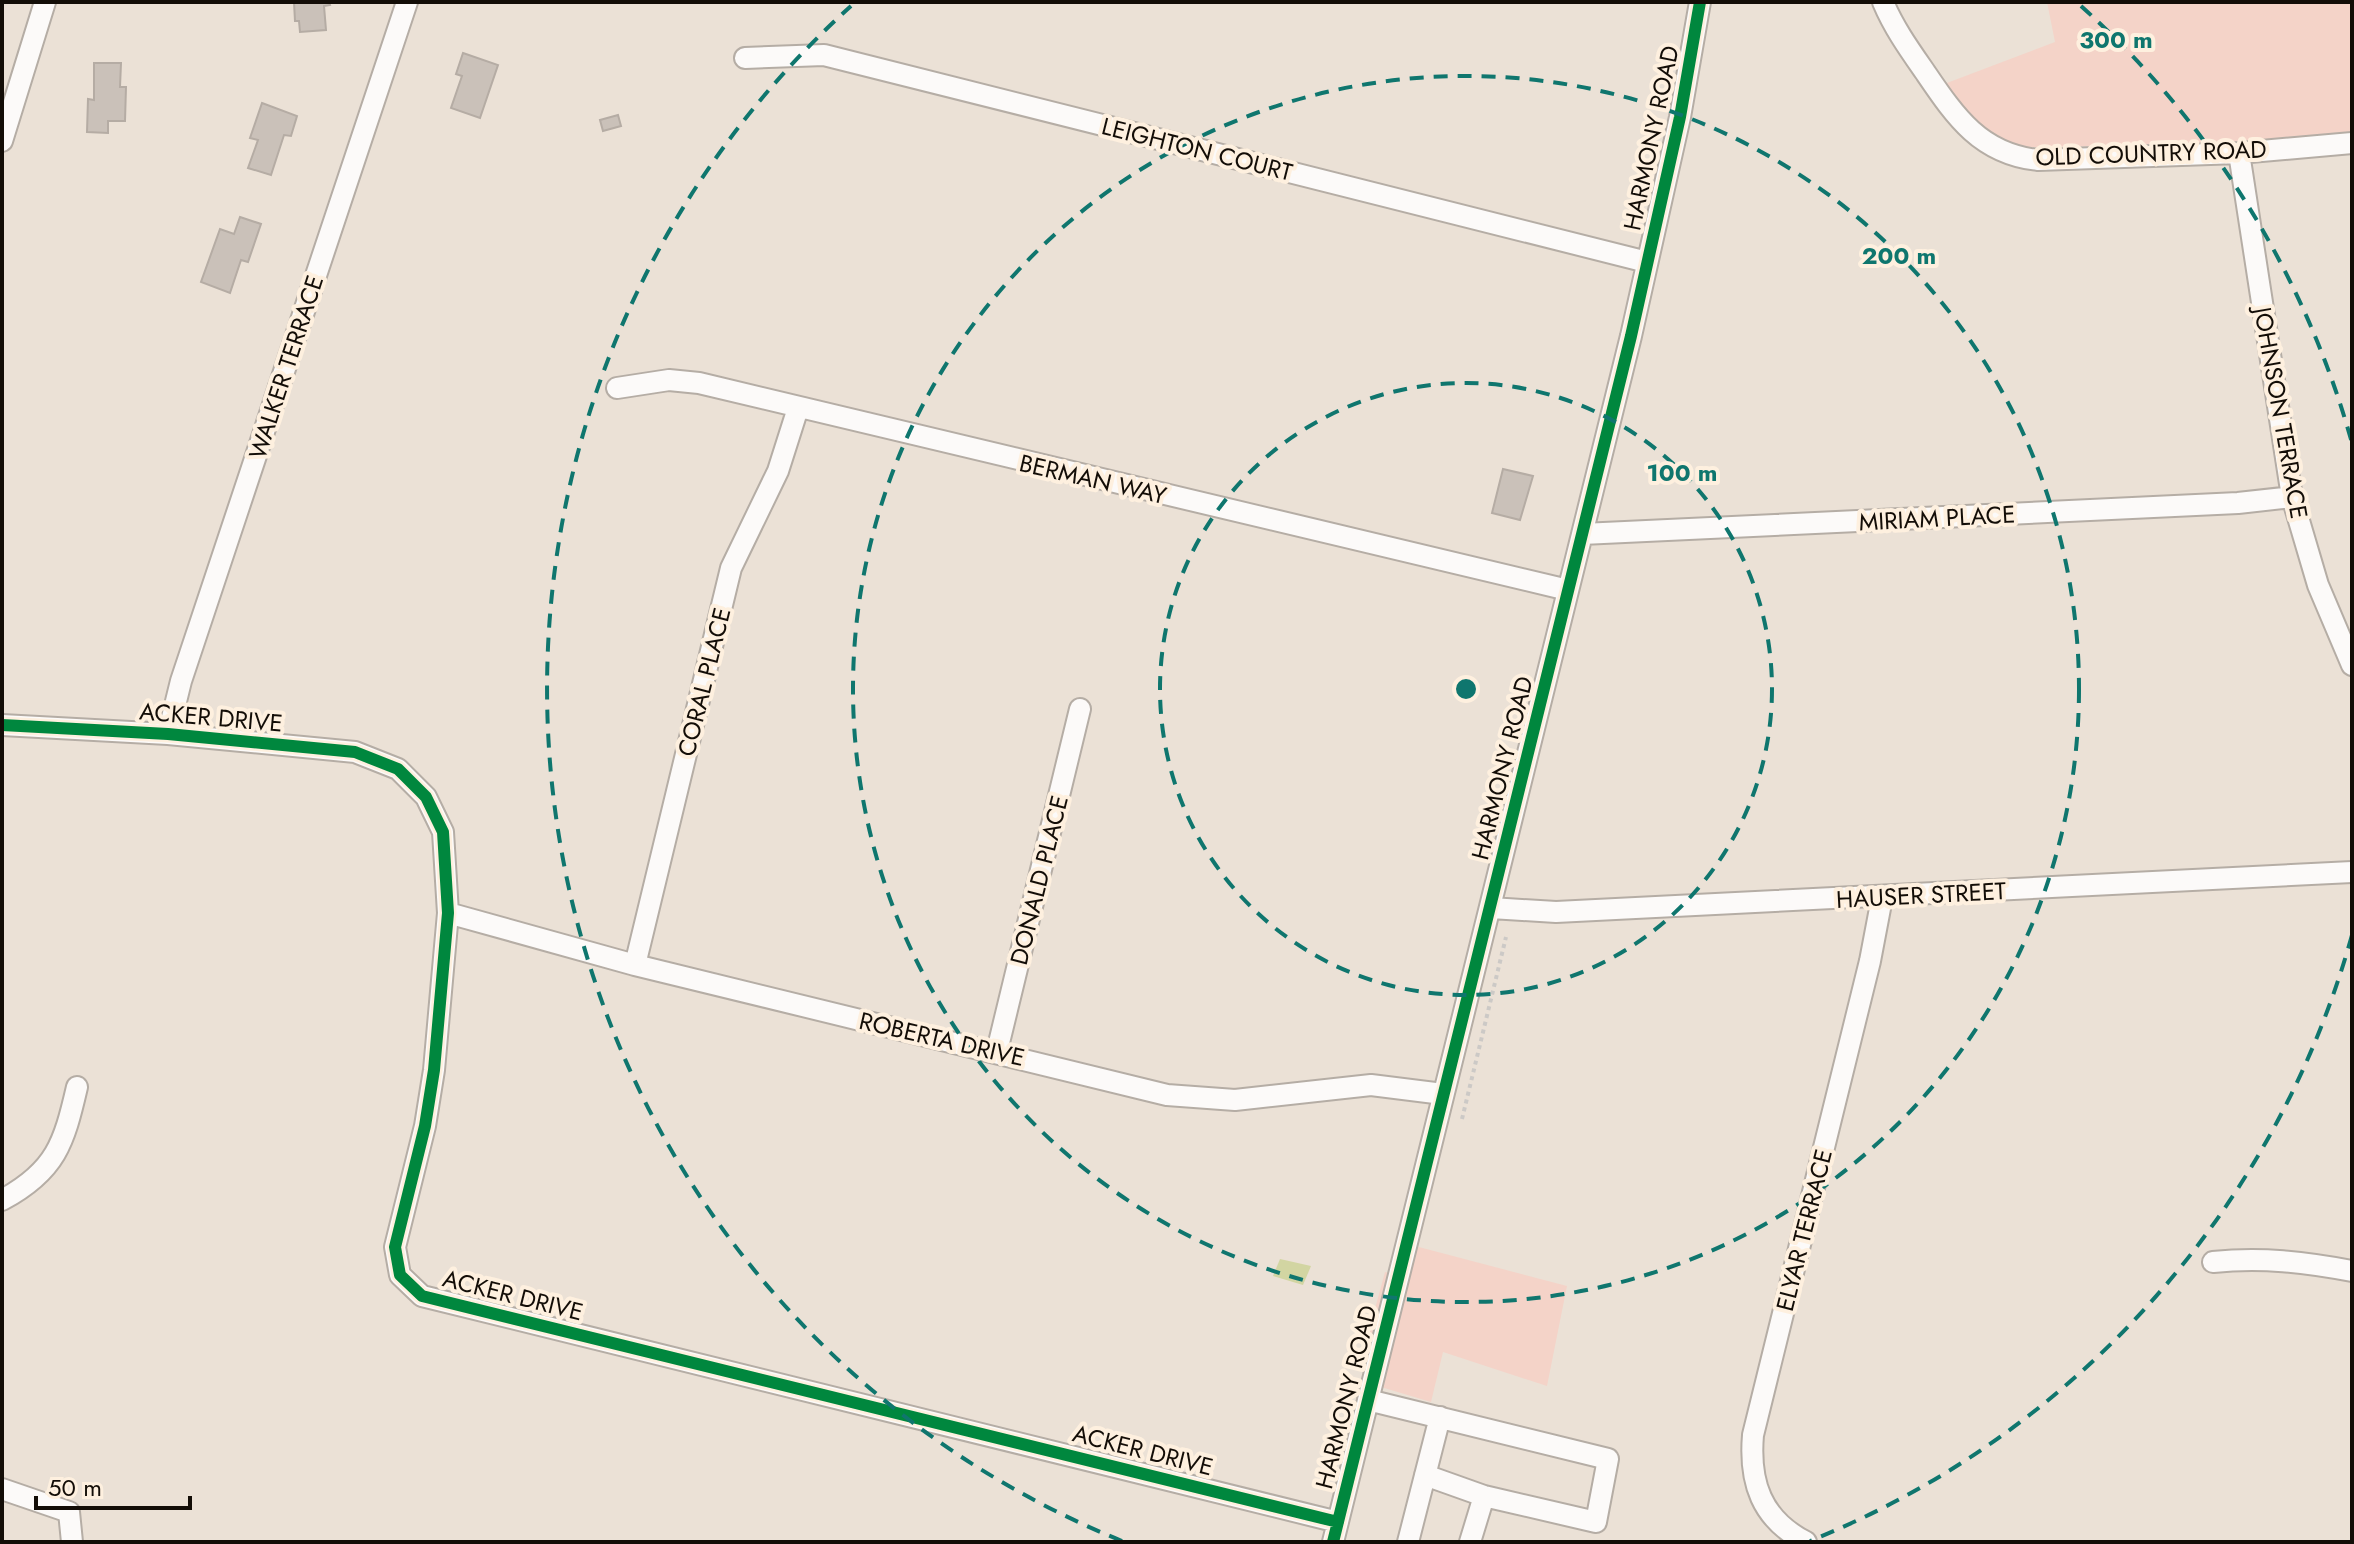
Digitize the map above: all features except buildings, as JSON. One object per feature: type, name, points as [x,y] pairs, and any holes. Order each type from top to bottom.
[{"type":"street","points":[[2,141],[45,2]]},
{"type":"street","name":"WALKER TERRACE","points":[[168,734],[181,681],[407,2]]},
{"type":"street","name":"HARMONY ROAD","points":[[1333,1542],[1491,908],[1647,262],[1680,117],[1700,2]]},
{"type":"street","name":"OLD COUNTRY ROAD","points":[[1883,2],[1892,25],[1958,120],[1973,135],[1998,150],[2038,160],[2239,153],[2352,143]]},
{"type":"street","name":"LEIGHTON COURT","points":[[745,58],[824,55],[1647,262]]},
{"type":"street","name":"JOHNSON TERRACE","points":[[2239,153],[2292,497],[2318,585],[2352,665]]},
{"type":"street","name":"BERMAN WAY","points":[[617,388],[685,380],[1568,590]]},
{"type":"street","name":"CORAL PLACE","points":[[635,965],[731,568],[778,471],[798,408]]},
{"type":"street","name":"MIRIAM PLACE","points":[[1582,534],[2238,503],[2292,497]]},
{"type":"street","name":"DONALD PLACE","points":[[997,1051],[1080,709]]},
{"type":"street","name":"ACKER DRIVE","points":[[2,725],[168,734],[355,752],[398,769],[426,797],[443,832],[448,913],[432,1084],[395,1247],[400,1275],[422,1296],[1338,1522]]},
{"type":"street","name":"HAUSER STREET","points":[[1491,908],[1556,912],[2352,872]]},
{"type":"street","name":"ELYAR TERRACE","points":[[1806,1542],[1774,1519],[1762,1503],[1754,1484],[1753,1435],[1867,976],[1882,898]]},
{"type":"street","name":"ROBERTA DRIVE","points":[[448,913],[635,965],[1192,1099],[1235,1100],[1371,1085],[1443,1094]]},
{"type":"street","points":[[2,1200],[20,1190],[51,1163],[65,1140],[77,1087]]},
{"type":"street","points":[[2213,1262],[2289,1259],[2352,1271]]},
{"type":"street","points":[[1368,1400],[1608,1459],[1596,1522],[1484,1496],[1425,1475]]},
{"type":"street","points":[[1408,1542],[1440,1417]]},
{"type":"street","points":[[2,1489],[69,1512],[72,1542]]},
{"type":"street","points":[[1470,1542],[1484,1496]]},
{"type":"path","points":[[1462,1119],[1506,937]]},
{"type":"shaded area","points":[[2047,2],[2352,2],[2352,142],[1981,148],[1931,89],[2055,42]]},
{"type":"shaded area","points":[[1415,1246],[1567,1286],[1547,1386],[1443,1352],[1431,1402],[1381,1387],[1392,1342],[1367,1338],[1385,1272],[1407,1277]]},
{"type":"shaded area","points":[[1280,1259],[1311,1266],[1303,1285],[1273,1276]]},
{"type":"cycle path","points":[[1333,1542],[1631,336],[1680,117],[1700,2]]},
{"type":"cycle path","points":[[2,725],[168,734],[355,752],[398,769],[426,797],[443,832],[448,913],[434,1070],[425,1126],[395,1247],[400,1275],[422,1296],[1338,1522]]}]
